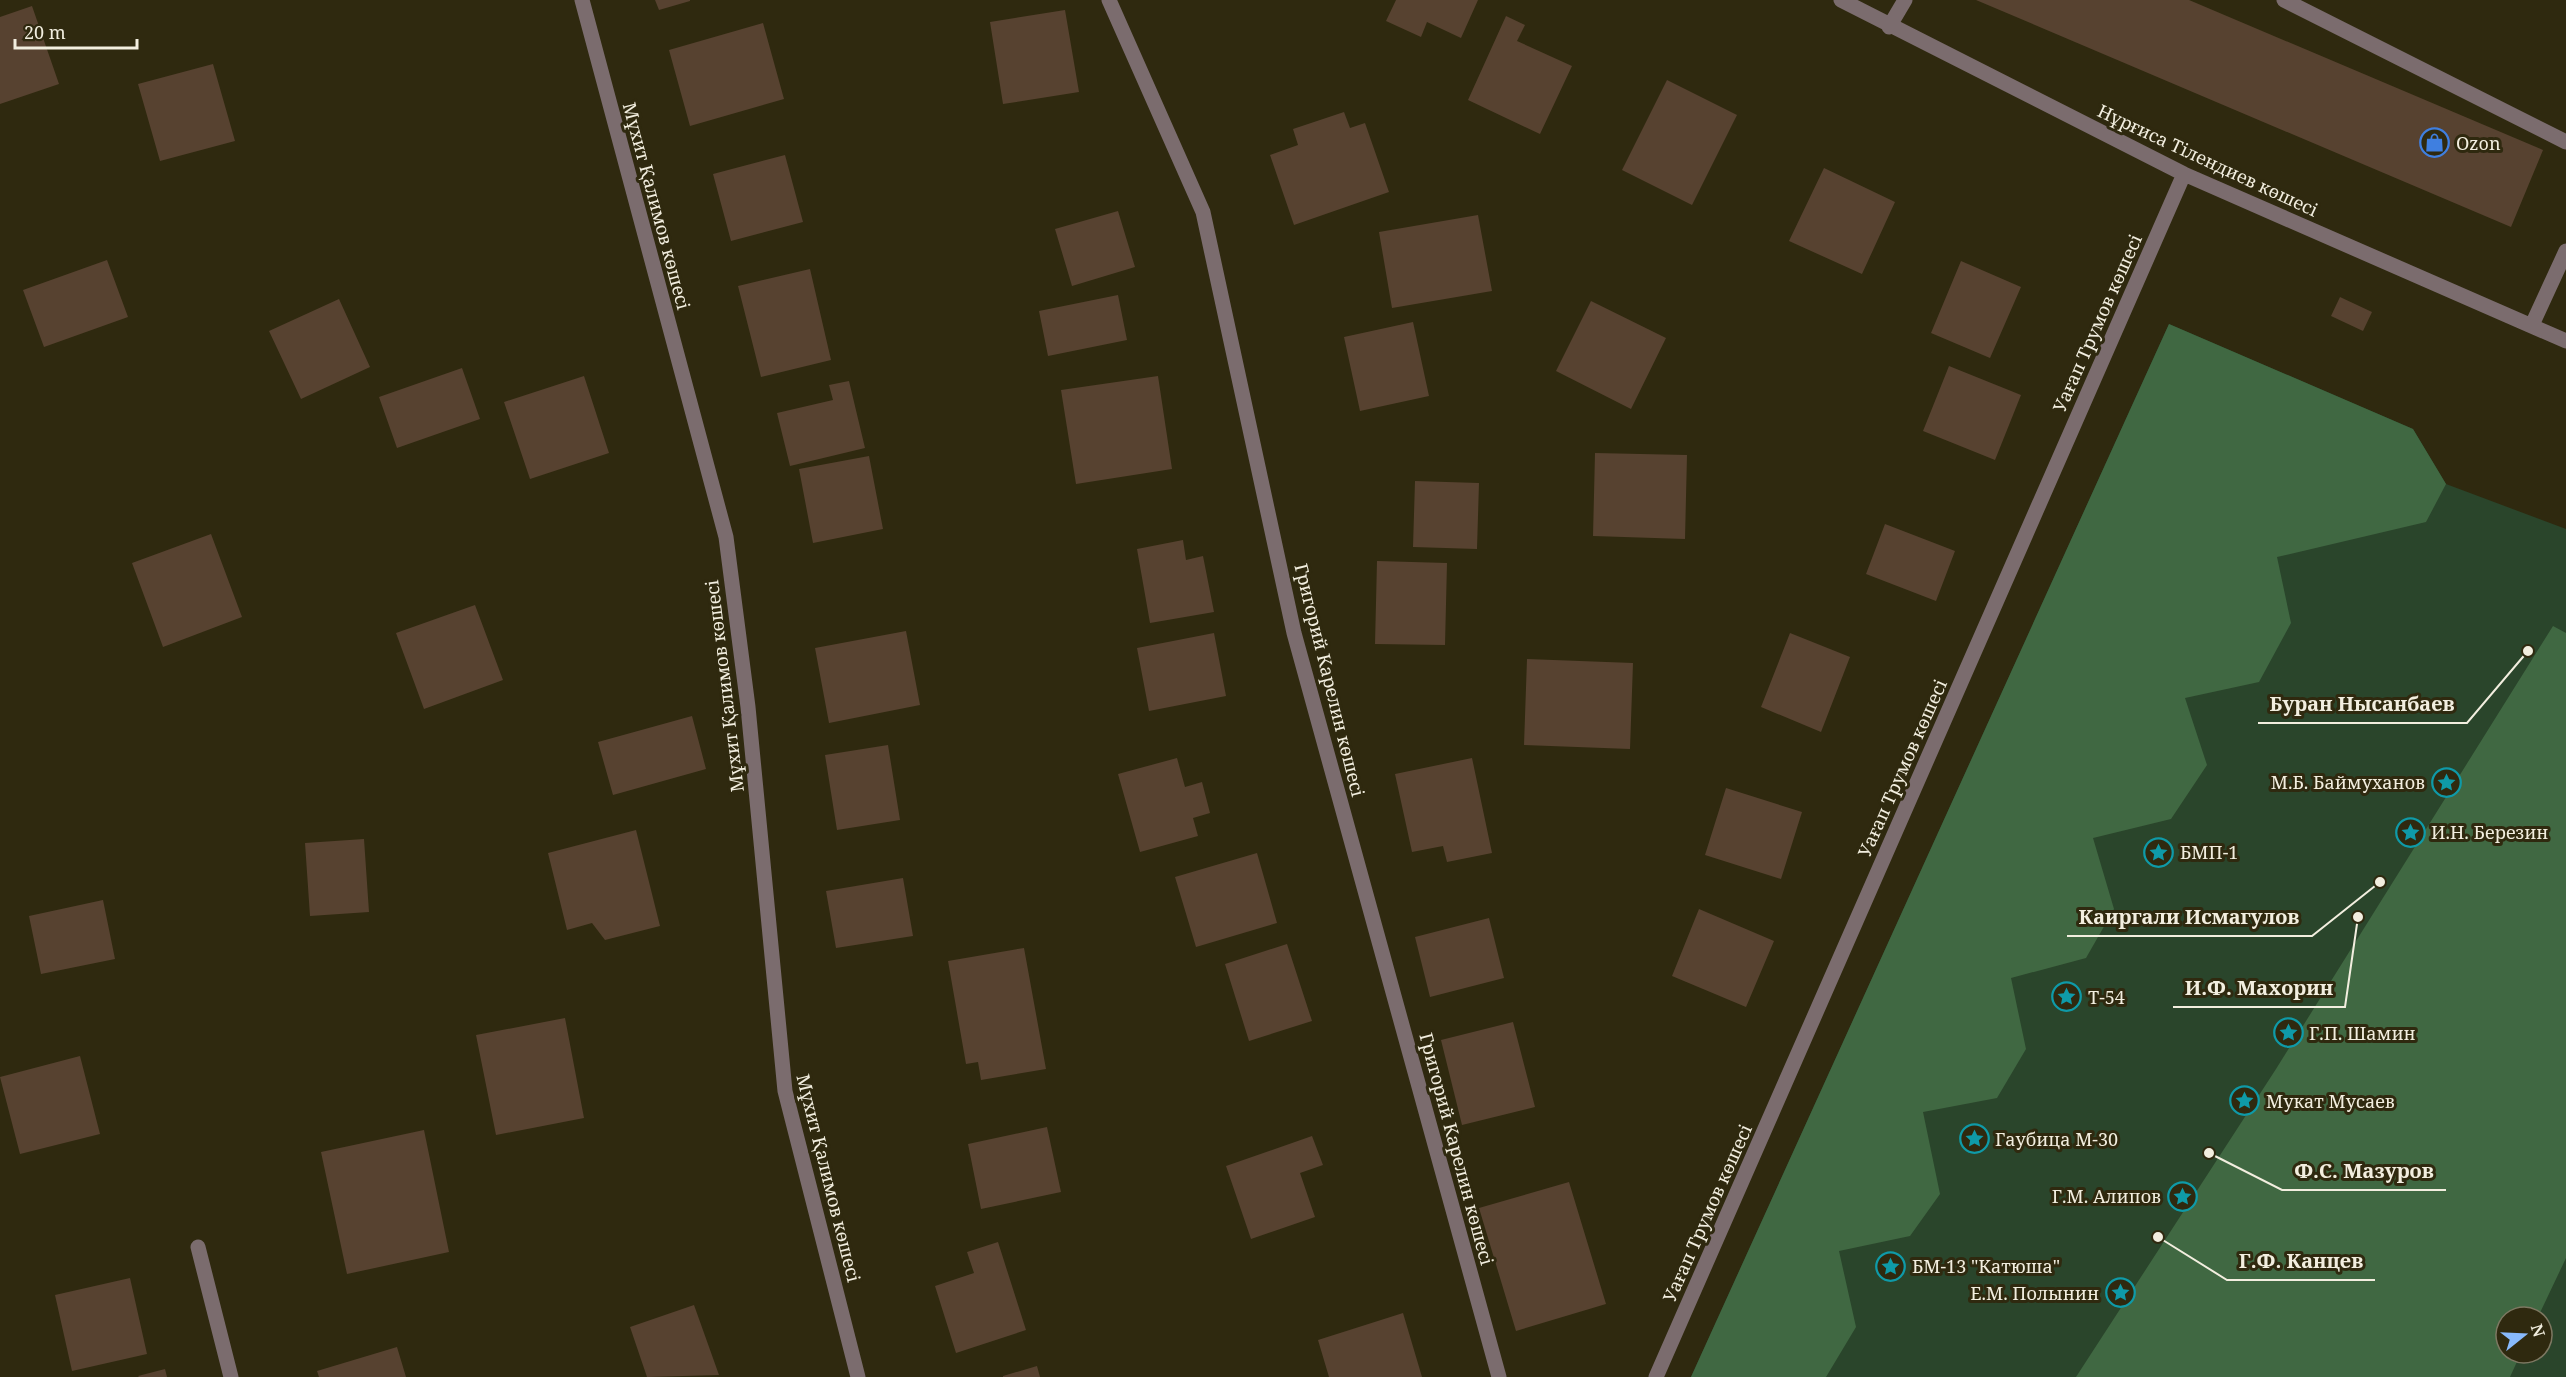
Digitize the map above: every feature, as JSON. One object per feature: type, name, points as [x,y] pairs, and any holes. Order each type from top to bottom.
[{"type":"street","name":"Мұхит Қалимов көшесі","points":[[582,0],[726,537],[748,707],[785,1091],[858,1377]]},
{"type":"street","name":"Григорий Карелин көшесі","points":[[1109,0],[1203,212],[1294,633],[1499,1377]]},
{"type":"street","name":"Нұрғиса Тілендиев көшесі","points":[[1841,0],[1889,27],[2184,174],[2566,341]]},
{"type":"street","points":[[1889,27],[1905,0]]},
{"type":"street","points":[[2284,0],[2566,142]]},
{"type":"street","name":"Уағап Трумов көшесі","points":[[1656,1377],[2184,174]]},
{"type":"street","points":[[2532,325],[2566,251]]},
{"type":"street","points":[[198,1247],[231,1377]]},
{"type":"green space","points":[[2169,324],[2413,429],[2446,484],[2566,529],[2566,1377],[1691,1377]]},
{"type":"green space","points":[[2169,324],[2413,429],[2446,484],[2426,522],[2277,557],[2291,623],[2259,682],[2185,698],[2207,765],[2171,819],[2093,838],[2114,909],[2086,958],[2011,978],[2026,1049],[1997,1098],[1923,1112],[1940,1194],[1910,1236],[1839,1251],[1856,1327],[1826,1377],[1691,1377]]},
{"type":"green space","points":[[2553,626],[2566,633],[2566,1258],[2544,1305],[2494,1305],[2494,1365],[2516,1365],[2510,1377],[2076,1377],[2276,1069]]},
{"type":"building","points":[[655,0],[690,0],[690,1],[659,10]]},
{"type":"building","points":[[1396,0],[1478,0],[1461,38],[1427,22],[1421,37],[1386,21]]},
{"type":"building","points":[[1976,0],[2189,0],[2543,150],[2511,227]]},
{"type":"building","points":[[32,6],[59,84],[0,104],[0,17]]},
{"type":"building","points":[[1065,10],[1079,92],[1003,104],[990,22]]},
{"type":"building","points":[[1506,16],[1525,25],[1517,41],[1572,66],[1540,134],[1468,100]]},
{"type":"building","points":[[763,23],[784,99],[690,126],[669,50]]},
{"type":"building","points":[[213,64],[235,141],[160,161],[138,84]]},
{"type":"building","points":[[1667,80],[1737,115],[1692,205],[1622,170]]},
{"type":"building","points":[[1344,112],[1350,128],[1365,123],[1389,192],[1294,225],[1270,155],[1298,145],[1293,129]]},
{"type":"building","points":[[785,155],[803,222],[731,241],[713,174]]},
{"type":"building","points":[[1824,168],[1895,202],[1862,274],[1789,241]]},
{"type":"building","points":[[1118,211],[1135,267],[1072,286],[1055,229]]},
{"type":"building","points":[[1478,215],[1492,291],[1392,308],[1379,232]]},
{"type":"building","points":[[107,260],[128,317],[44,347],[23,290]]},
{"type":"building","points":[[1961,261],[2021,287],[1990,358],[1931,333]]},
{"type":"building","points":[[810,269],[831,360],[761,377],[738,286]]},
{"type":"building","points":[[1118,295],[1127,340],[1048,356],[1039,311]]},
{"type":"building","points":[[2340,297],[2372,312],[2363,331],[2331,316]]},
{"type":"building","points":[[339,299],[370,367],[301,399],[269,331]]},
{"type":"building","points":[[1591,301],[1666,338],[1631,409],[1556,371]]},
{"type":"building","points":[[1413,322],[1429,396],[1360,411],[1344,337]]},
{"type":"building","points":[[1949,366],[2021,395],[1995,460],[1923,431]]},
{"type":"building","points":[[462,368],[480,419],[397,448],[379,397]]},
{"type":"building","points":[[584,376],[609,453],[530,479],[504,402]]},
{"type":"building","points":[[1158,376],[1172,469],[1076,484],[1061,390]]},
{"type":"building","points":[[849,381],[865,448],[790,466],[777,413],[833,400],[829,385]]},
{"type":"building","points":[[1595,453],[1687,455],[1685,539],[1593,536]]},
{"type":"building","points":[[869,456],[883,529],[813,543],[799,469]]},
{"type":"building","points":[[1415,481],[1479,483],[1477,549],[1413,547]]},
{"type":"building","points":[[1885,524],[1955,551],[1936,601],[1866,574]]},
{"type":"building","points":[[211,534],[242,617],[163,647],[132,563]]},
{"type":"building","points":[[1183,540],[1186,560],[1203,556],[1214,612],[1150,623],[1137,549]]},
{"type":"building","points":[[1377,561],[1447,563],[1445,645],[1375,644]]},
{"type":"building","points":[[475,605],[503,680],[424,709],[396,633]]},
{"type":"building","points":[[906,631],[920,705],[829,723],[815,648]]},
{"type":"building","points":[[1214,633],[1226,696],[1149,711],[1137,648]]},
{"type":"building","points":[[1790,633],[1850,657],[1821,732],[1761,707]]},
{"type":"building","points":[[1527,659],[1633,663],[1630,749],[1524,745]]},
{"type":"building","points":[[692,716],[706,769],[613,795],[598,742]]},
{"type":"building","points":[[888,745],[900,820],[837,830],[825,755]]},
{"type":"building","points":[[1177,758],[1185,787],[1202,782],[1210,813],[1193,818],[1198,836],[1140,852],[1118,774]]},
{"type":"building","points":[[1472,758],[1492,853],[1447,862],[1443,846],[1412,852],[1395,774]]},
{"type":"building","points":[[1726,788],[1802,812],[1781,879],[1705,855]]},
{"type":"building","points":[[636,830],[660,926],[605,940],[592,923],[567,930],[548,853]]},
{"type":"building","points":[[364,839],[369,912],[310,916],[305,843]]},
{"type":"building","points":[[1257,853],[1277,923],[1196,947],[1175,877]]},
{"type":"building","points":[[903,878],[913,936],[836,948],[826,891]]},
{"type":"building","points":[[103,900],[115,959],[41,974],[29,916]]},
{"type":"building","points":[[1699,909],[1774,941],[1746,1007],[1672,976]]},
{"type":"building","points":[[1489,918],[1504,978],[1430,997],[1415,937]]},
{"type":"building","points":[[1287,944],[1312,1021],[1249,1041],[1225,964]]},
{"type":"building","points":[[1024,948],[1046,1069],[981,1080],[978,1062],[966,1064],[948,961]]},
{"type":"building","points":[[565,1018],[584,1118],[496,1135],[476,1035]]},
{"type":"building","points":[[1513,1022],[1535,1107],[1462,1125],[1441,1040]]},
{"type":"building","points":[[80,1056],[100,1134],[20,1154],[0,1077]]},
{"type":"building","points":[[1047,1127],[1061,1192],[981,1209],[968,1144]]},
{"type":"building","points":[[424,1130],[449,1252],[347,1274],[321,1152]]},
{"type":"building","points":[[1312,1136],[1323,1165],[1300,1173],[1315,1217],[1251,1239],[1226,1166]]},
{"type":"building","points":[[1569,1182],[1606,1304],[1516,1331],[1479,1208]]},
{"type":"building","points":[[998,1242],[1026,1330],[956,1353],[935,1286],[974,1273],[967,1252]]},
{"type":"building","points":[[130,1278],[147,1354],[72,1371],[55,1295]]},
{"type":"building","points":[[694,1305],[719,1375],[647,1377],[630,1327]]},
{"type":"building","points":[[1403,1313],[1422,1377],[1329,1377],[1318,1340]]},
{"type":"building","points":[[397,1347],[406,1377],[319,1377],[317,1371]]},
{"type":"building","points":[[1037,1366],[1040,1377],[1003,1377],[1003,1376]]},
{"type":"building","points":[[165,1369],[167,1377],[138,1376]]},
{"type":"place","name":"Ozon","points":[[2435,143]]},
{"type":"place","name":"Буран Нысанбаев","points":[[2528,651]]},
{"type":"place","name":"М.Б. Баймуханов","points":[[2446,782]]},
{"type":"place","name":"И.Н. Березин","points":[[2410,832]]},
{"type":"place","name":"БМП-1","points":[[2159,852]]},
{"type":"place","name":"Каиргали Исмагулов","points":[[2380,882]]},
{"type":"place","name":"И.Ф. Махорин","points":[[2358,917]]},
{"type":"place","name":"Т-54","points":[[2067,997]]},
{"type":"place","name":"Г.П. Шамин","points":[[2288,1033]]},
{"type":"place","name":"Мукат Мусаев","points":[[2245,1101]]},
{"type":"place","name":"Гаубица М-30","points":[[1974,1139]]},
{"type":"place","name":"Ф.С. Мазуров","points":[[2209,1153]]},
{"type":"place","name":"Г.М. Алипов","points":[[2182,1196]]},
{"type":"place","name":"Г.Ф. Канцев","points":[[2158,1237]]},
{"type":"place","name":"БМ-13 \"Катюша\"","points":[[1891,1266]]},
{"type":"place","name":"Е.М. Полынин","points":[[2120,1293]]}]
